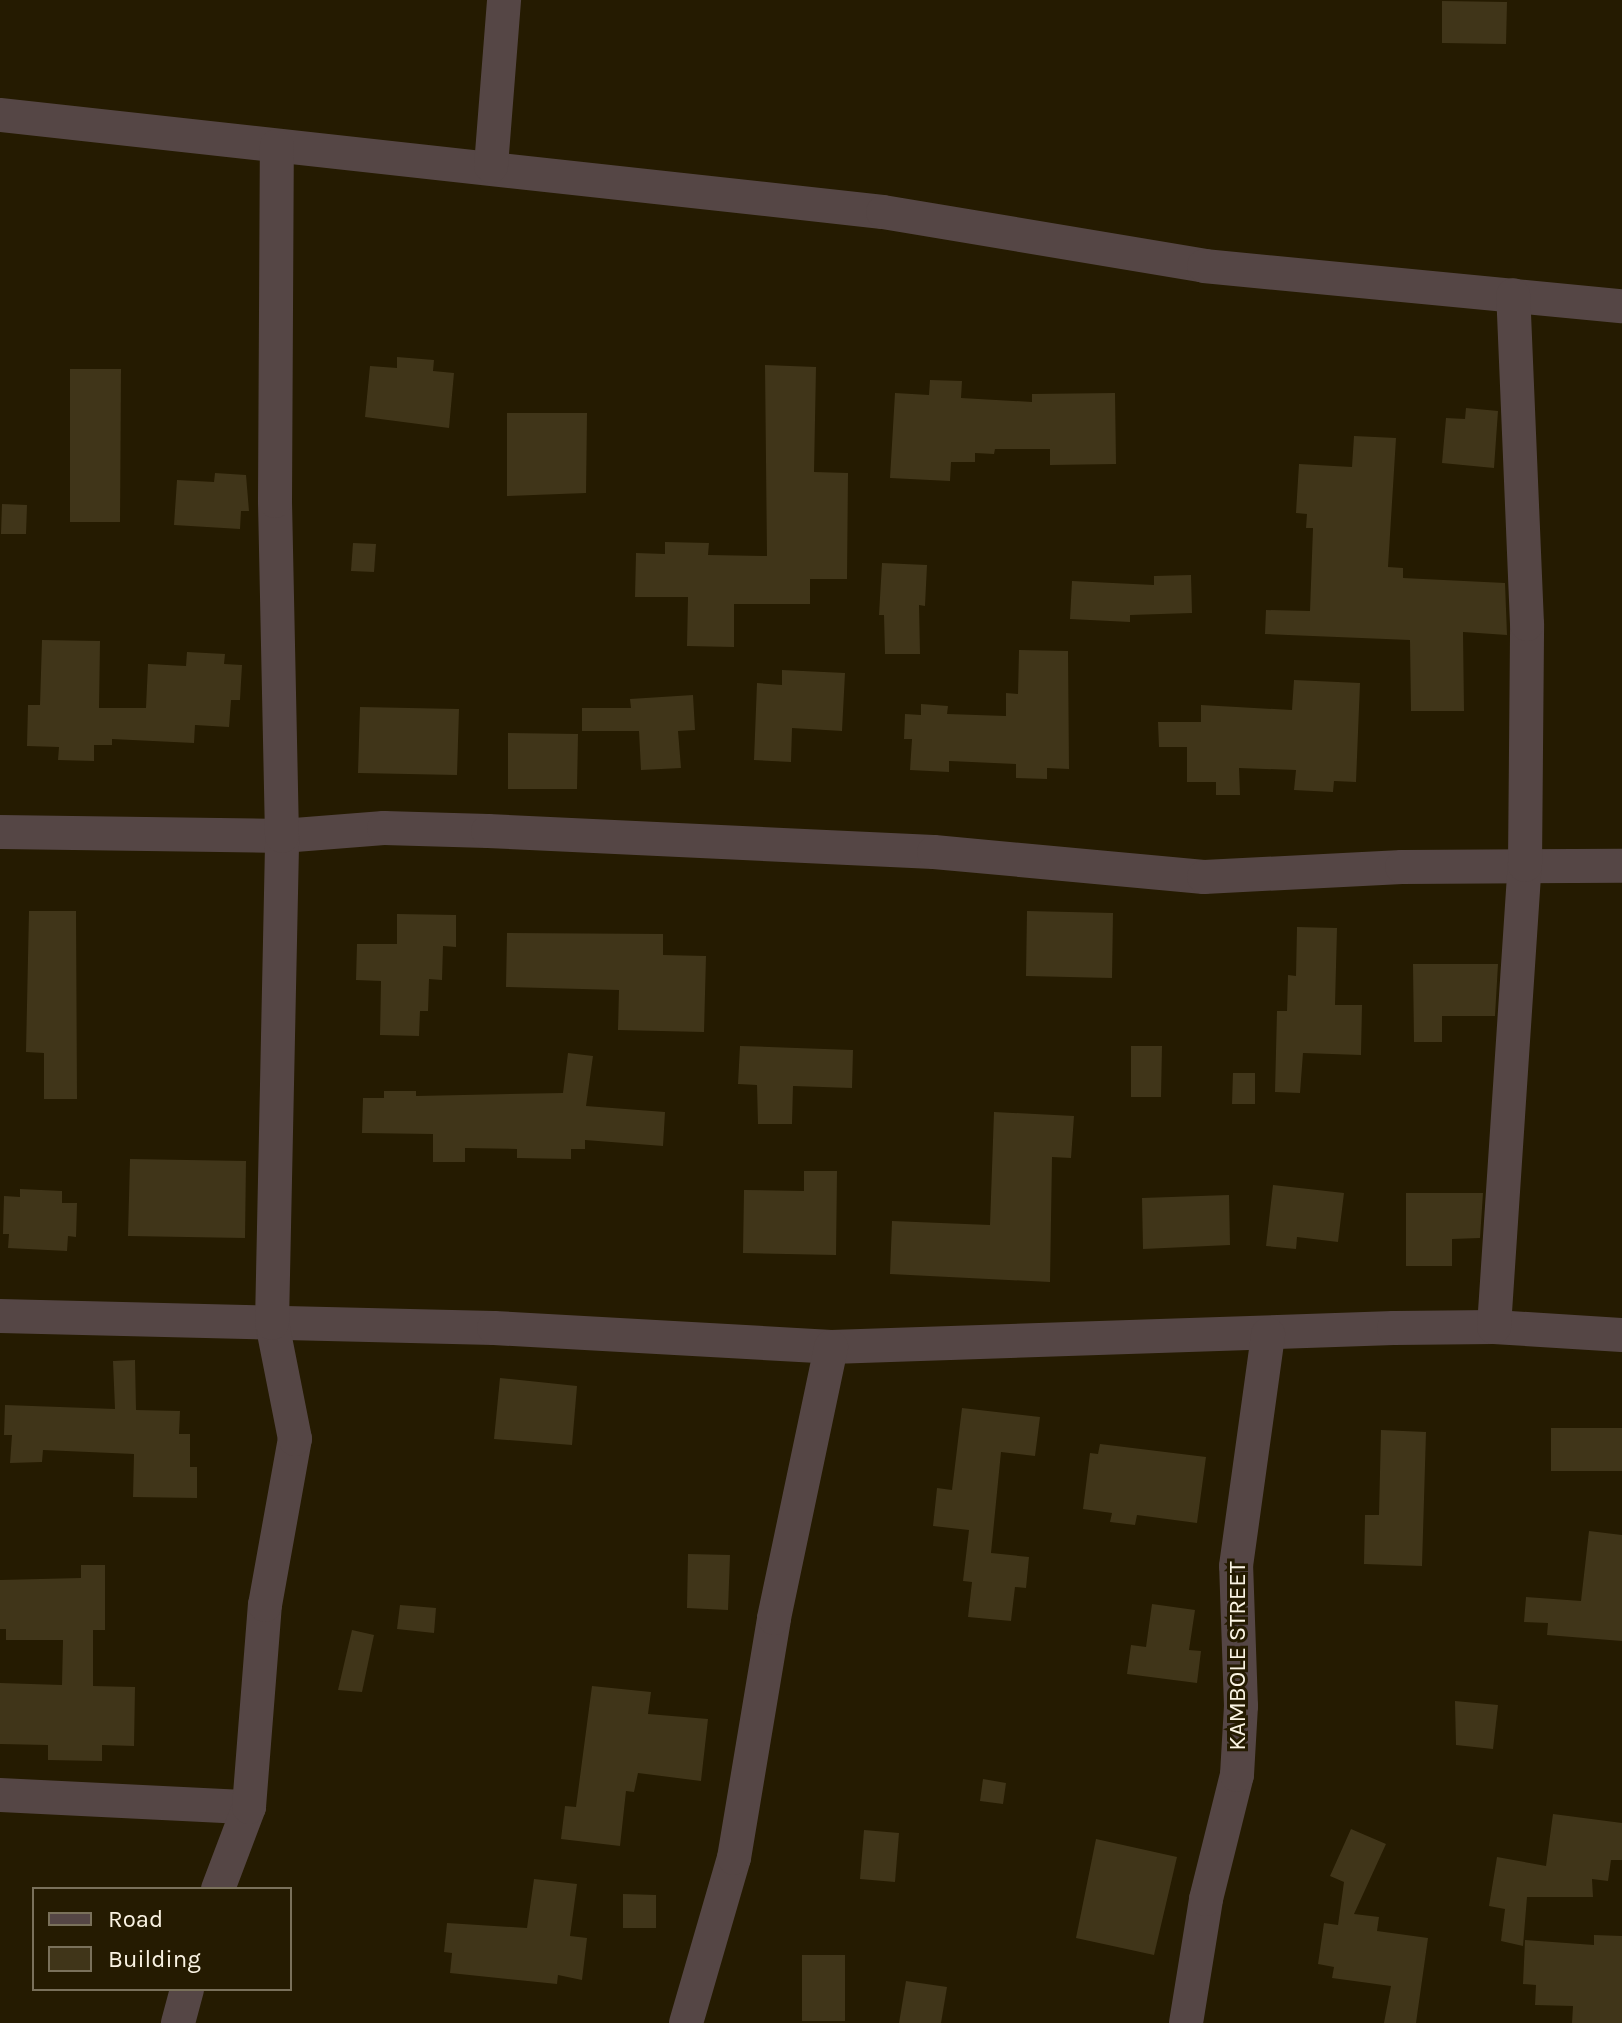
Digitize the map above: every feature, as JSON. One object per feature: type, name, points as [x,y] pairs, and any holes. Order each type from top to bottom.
[{"type":"street","points":[[491,166],[504,0]]},
{"type":"street","points":[[0,115],[491,166],[883,212],[1204,266],[1622,306]]},
{"type":"street","points":[[219,1887],[249,1807],[265,1605],[295,1439],[272,1323],[282,836],[275,501],[277,146]]},
{"type":"street","points":[[1494,1327],[1525,865],[1527,624],[1513,295]]},
{"type":"street","points":[[0,832],[282,836],[384,828],[488,831],[934,852],[1204,877],[1525,865],[1622,866]]},
{"type":"street","points":[[0,1316],[494,1328],[831,1347],[1494,1327],[1622,1335]]},
{"type":"street","name":"KAMBOLE STREET","points":[[1186,2023],[1203,1915],[1237,1775],[1241,1706],[1236,1566],[1268,1334]]},
{"type":"street","points":[[686,2023],[734,1858],[774,1618],[831,1347]]},
{"type":"street","points":[[0,1795],[249,1807]]},
{"type":"street","points":[[178,2023],[186,1991]]},
{"type":"building","points":[[1442,1],[1507,2],[1506,44],[1442,43]]},
{"type":"building","points":[[397,357],[434,360],[433,371],[454,373],[449,428],[365,417],[370,366],[397,368]]},
{"type":"building","points":[[765,365],[816,367],[814,472],[848,473],[847,579],[810,579],[810,604],[734,604],[734,647],[687,646],[688,597],[635,597],[636,553],[665,554],[665,542],[709,543],[708,555],[767,556]]},
{"type":"building","points":[[70,369],[121,369],[120,522],[70,522]]},
{"type":"building","points":[[930,380],[962,381],[961,398],[1032,402],[1032,394],[1115,393],[1116,464],[1050,465],[1050,449],[995,449],[994,454],[975,453],[975,462],[951,462],[950,481],[890,478],[895,393],[929,395]]},
{"type":"building","points":[[1466,408],[1498,411],[1494,468],[1442,463],[1446,418],[1465,419]]},
{"type":"building","points":[[507,413],[587,413],[586,493],[507,496]]},
{"type":"building","points":[[1354,436],[1396,438],[1388,567],[1403,568],[1403,578],[1505,583],[1507,635],[1463,632],[1464,711],[1411,711],[1410,640],[1265,634],[1266,610],[1310,611],[1313,528],[1306,528],[1307,514],[1296,513],[1299,464],[1352,467]]},
{"type":"building","points":[[215,473],[246,475],[249,511],[241,511],[240,529],[174,525],[177,480],[214,482]]},
{"type":"building","points":[[2,504],[27,505],[26,534],[1,534]]},
{"type":"building","points":[[353,543],[376,544],[374,572],[351,571]]},
{"type":"building","points":[[882,563],[927,565],[925,606],[919,605],[920,654],[885,654],[884,615],[879,615]]},
{"type":"building","points":[[1191,575],[1192,613],[1130,615],[1130,622],[1070,619],[1072,581],[1154,585],[1154,576]]},
{"type":"building","points":[[42,640],[100,641],[99,708],[146,708],[148,664],[186,666],[187,652],[225,654],[224,664],[242,665],[240,700],[231,700],[229,727],[195,725],[194,743],[112,739],[112,745],[94,745],[94,761],[58,760],[59,747],[27,746],[28,705],[40,705]]},
{"type":"building","points":[[1019,650],[1068,651],[1069,769],[1047,768],[1047,779],[1016,778],[1016,764],[949,761],[949,772],[910,770],[912,739],[904,739],[905,714],[921,715],[921,704],[948,706],[947,714],[1006,716],[1006,693],[1018,694]]},
{"type":"building","points":[[782,670],[845,673],[842,731],[792,728],[791,762],[754,760],[757,683],[782,685]]},
{"type":"building","points":[[1294,680],[1360,683],[1356,782],[1334,781],[1333,792],[1294,790],[1296,770],[1239,768],[1240,795],[1216,795],[1216,782],[1187,782],[1187,747],[1159,747],[1158,722],[1201,722],[1201,705],[1292,710]]},
{"type":"building","points":[[693,695],[695,730],[678,731],[681,768],[641,770],[639,731],[582,731],[582,708],[631,708],[630,699]]},
{"type":"building","points":[[360,707],[459,709],[457,775],[358,773]]},
{"type":"building","points":[[508,733],[578,734],[577,789],[508,789]]},
{"type":"building","points":[[29,911],[76,911],[77,1099],[44,1099],[44,1053],[26,1052]]},
{"type":"building","points":[[1027,911],[1113,913],[1112,978],[1026,976]]},
{"type":"building","points":[[397,914],[456,915],[456,947],[443,946],[442,980],[429,979],[428,1011],[420,1011],[419,1036],[380,1035],[381,981],[356,980],[357,944],[397,944]]},
{"type":"building","points":[[1297,927],[1337,928],[1335,1005],[1362,1005],[1361,1055],[1303,1053],[1300,1093],[1275,1092],[1277,1011],[1287,1011],[1288,975],[1296,976]]},
{"type":"building","points":[[507,933],[663,934],[663,955],[706,956],[704,1032],[618,1030],[619,990],[506,987]]},
{"type":"building","points":[[1413,964],[1498,964],[1495,1016],[1442,1016],[1442,1042],[1414,1042]]},
{"type":"building","points":[[740,1046],[853,1050],[852,1088],[793,1086],[792,1124],[758,1124],[757,1085],[738,1084]]},
{"type":"building","points":[[1131,1046],[1162,1046],[1161,1097],[1131,1097]]},
{"type":"building","points":[[568,1053],[593,1056],[586,1106],[665,1112],[663,1146],[585,1140],[585,1149],[571,1149],[571,1159],[517,1158],[517,1149],[465,1148],[465,1162],[433,1162],[433,1134],[362,1133],[363,1098],[384,1098],[384,1091],[416,1091],[416,1096],[563,1093]]},
{"type":"building","points":[[1233,1073],[1255,1073],[1255,1104],[1232,1104]]},
{"type":"building","points":[[994,1112],[1074,1116],[1071,1158],[1052,1157],[1050,1282],[890,1274],[892,1221],[990,1225]]},
{"type":"building","points":[[130,1159],[246,1161],[245,1238],[128,1236]]},
{"type":"building","points":[[804,1171],[837,1171],[836,1255],[743,1253],[744,1190],[804,1191]]},
{"type":"building","points":[[1273,1185],[1344,1193],[1338,1242],[1297,1237],[1296,1249],[1266,1246]]},
{"type":"building","points":[[20,1189],[62,1191],[62,1203],[77,1203],[76,1237],[68,1236],[67,1251],[8,1248],[9,1234],[3,1234],[4,1196],[20,1197]]},
{"type":"building","points":[[1406,1193],[1483,1193],[1480,1238],[1452,1239],[1452,1266],[1406,1266]]},
{"type":"building","points":[[1229,1195],[1230,1245],[1143,1249],[1142,1198]]},
{"type":"building","points":[[135,1360],[136,1410],[180,1411],[179,1434],[190,1434],[190,1467],[197,1467],[197,1498],[133,1497],[134,1454],[43,1450],[42,1462],[10,1463],[12,1435],[4,1435],[5,1405],[115,1409],[113,1361]]},
{"type":"building","points":[[500,1378],[577,1386],[572,1445],[494,1439]]},
{"type":"building","points":[[962,1408],[1040,1417],[1035,1456],[1001,1452],[991,1553],[1029,1557],[1026,1588],[1015,1587],[1011,1621],[968,1617],[972,1582],[963,1581],[969,1530],[933,1526],[937,1488],[952,1490]]},
{"type":"building","points":[[1551,1428],[1622,1428],[1622,1471],[1551,1471]]},
{"type":"building","points":[[1381,1430],[1426,1432],[1422,1566],[1364,1564],[1365,1515],[1379,1515]]},
{"type":"building","points":[[1100,1444],[1206,1457],[1197,1523],[1137,1515],[1135,1525],[1110,1522],[1112,1513],[1083,1509],[1090,1453],[1098,1454]]},
{"type":"building","points":[[1589,1531],[1622,1535],[1622,1641],[1547,1635],[1548,1623],[1524,1622],[1526,1597],[1581,1601]]},
{"type":"building","points":[[688,1554],[730,1555],[728,1610],[687,1608]]},
{"type":"building","points":[[81,1565],[105,1565],[105,1630],[93,1630],[93,1686],[135,1687],[134,1746],[102,1745],[102,1761],[48,1760],[48,1745],[0,1744],[0,1683],[62,1685],[63,1640],[6,1640],[6,1629],[0,1629],[0,1580],[81,1578]]},
{"type":"building","points":[[1152,1604],[1195,1610],[1189,1650],[1201,1651],[1197,1683],[1127,1674],[1131,1645],[1146,1647]]},
{"type":"building","points":[[400,1605],[436,1608],[434,1633],[397,1629]]},
{"type":"building","points":[[352,1630],[374,1635],[362,1692],[338,1690]]},
{"type":"building","points":[[592,1686],[651,1692],[648,1714],[708,1719],[701,1781],[638,1773],[634,1792],[626,1791],[620,1846],[561,1839],[565,1806],[576,1807]]},
{"type":"building","points":[[1455,1701],[1498,1705],[1493,1749],[1456,1745]]},
{"type":"building","points":[[983,1779],[1006,1783],[1003,1804],[980,1801]]},
{"type":"building","points":[[1553,1814],[1622,1823],[1622,1860],[1611,1860],[1608,1881],[1592,1879],[1593,1897],[1527,1897],[1523,1946],[1501,1941],[1505,1909],[1489,1906],[1497,1857],[1546,1866]]},
{"type":"building","points":[[1351,1829],[1386,1844],[1354,1914],[1379,1917],[1377,1931],[1428,1938],[1416,2023],[1384,2023],[1391,1986],[1332,1978],[1334,1967],[1318,1964],[1324,1923],[1338,1925],[1344,1882],[1330,1876]]},
{"type":"building","points":[[864,1830],[899,1833],[895,1882],[860,1879]]},
{"type":"building","points":[[1096,1839],[1177,1857],[1154,1955],[1076,1938]]},
{"type":"building","points":[[534,1879],[577,1884],[570,1936],[587,1938],[582,1980],[558,1975],[557,1984],[450,1973],[452,1953],[444,1952],[447,1923],[527,1928]]},
{"type":"building","points":[[623,1894],[656,1895],[656,1928],[623,1928]]},
{"type":"building","points":[[1594,1935],[1622,1936],[1622,2023],[1572,2023],[1573,2006],[1535,2005],[1536,1985],[1523,1984],[1525,1940],[1594,1945]]},
{"type":"building","points":[[802,1955],[845,1955],[845,2021],[802,2021]]},
{"type":"building","points":[[906,1981],[947,1987],[941,2023],[899,2023]]}]
